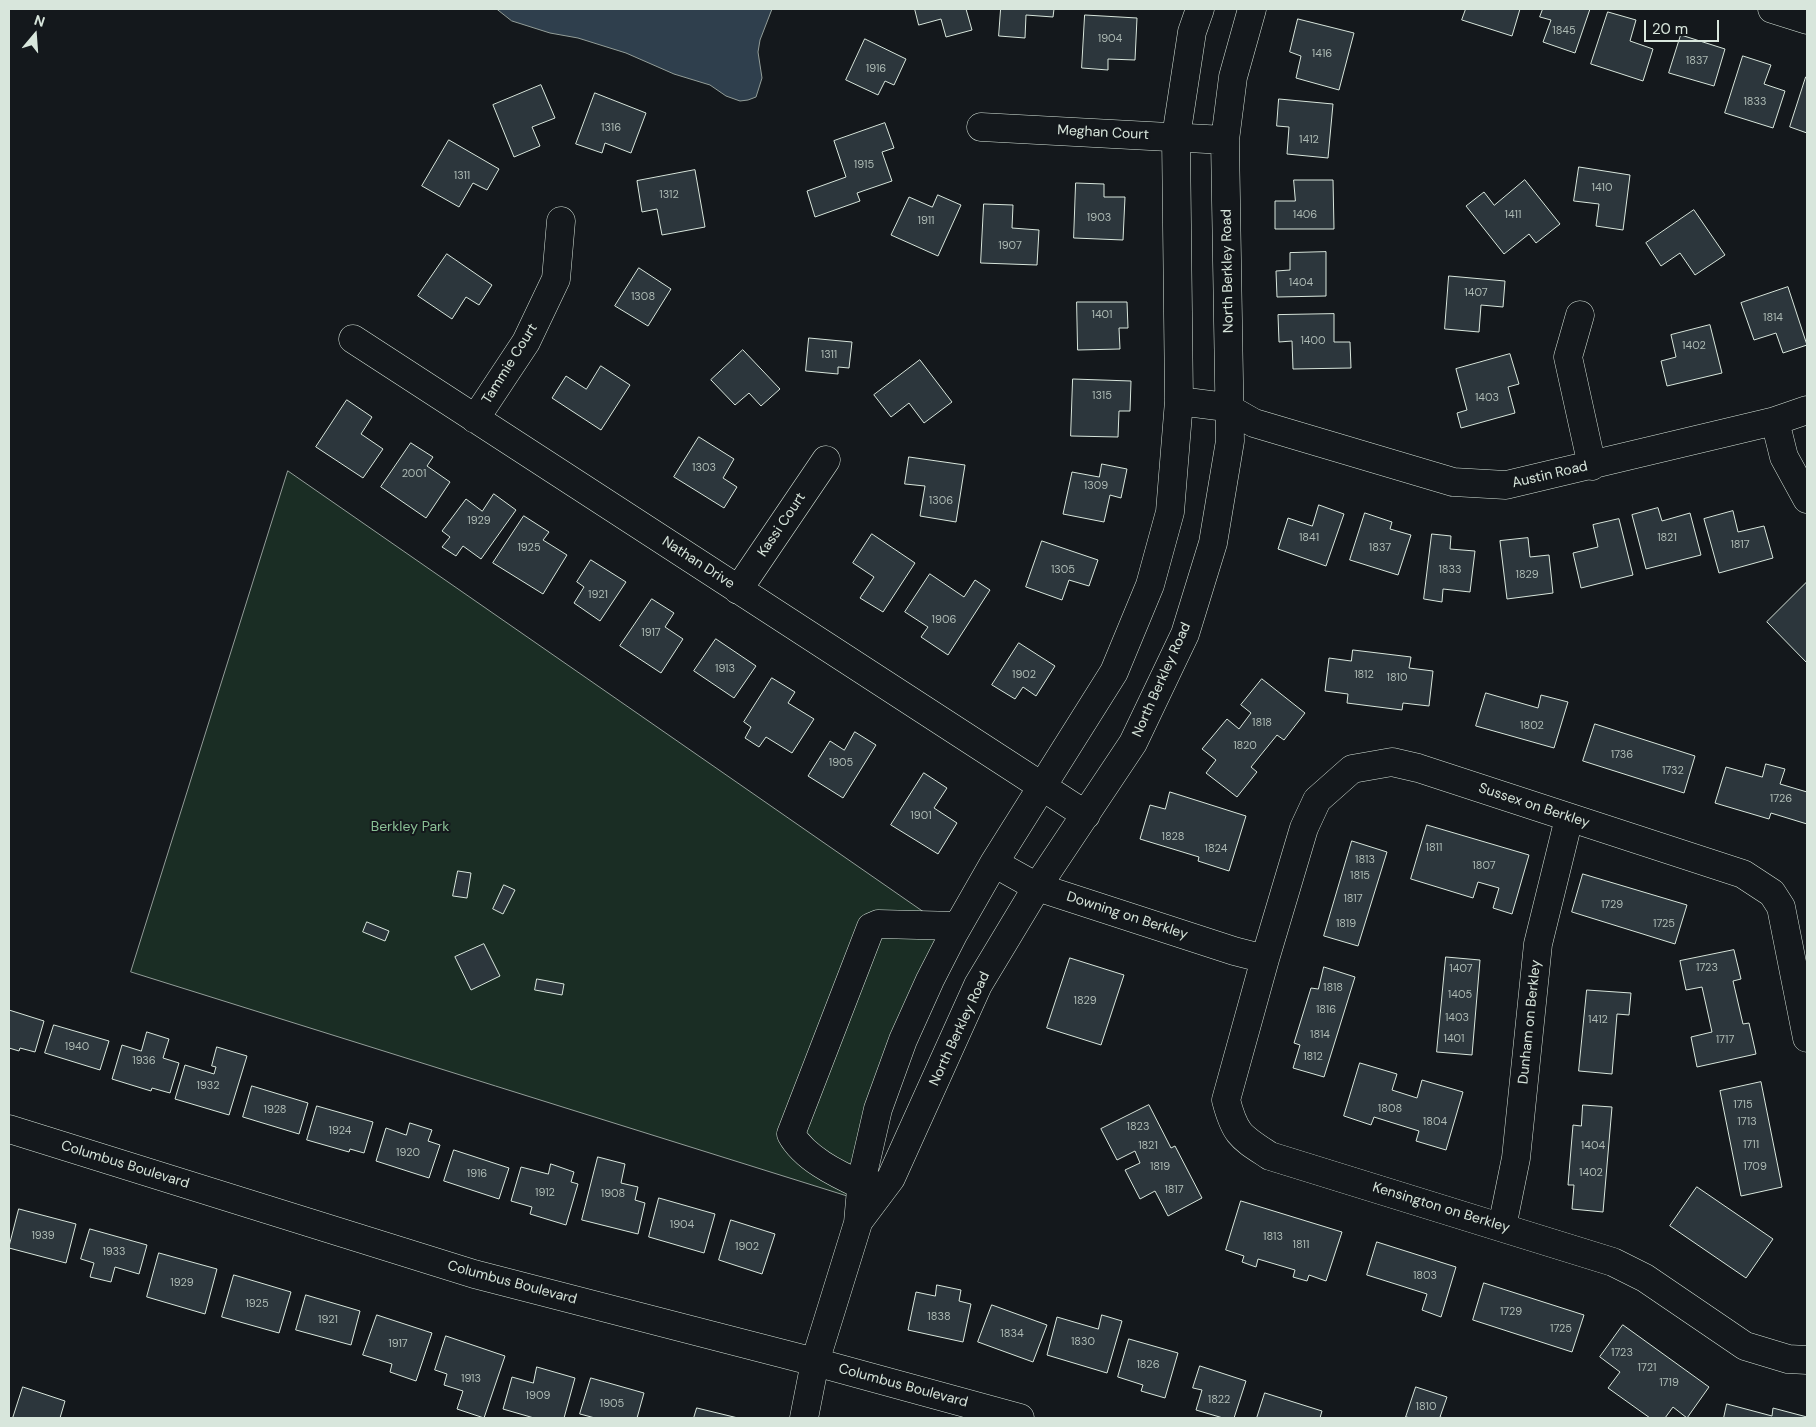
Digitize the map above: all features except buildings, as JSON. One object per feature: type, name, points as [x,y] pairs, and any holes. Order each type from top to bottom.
[{"type":"street","name":"North Berkley Road","points":[[804,1418],[815,1362],[858,1223],[862,1185],[878,1109],[903,1040],[930,980],[994,863],[1114,672],[1150,585],[1170,512],[1179,401],[1176,137],[1192,32],[1200,9]]},
{"type":"street","name":"North Berkley Road","points":[[858,1223],[891,1178],[978,985],[1038,887],[1133,743],[1185,634],[1213,543],[1230,441],[1225,140],[1233,77],[1252,9]]},
{"type":"street","points":[[1772,9],[1807,20]]},
{"type":"street","name":"Meghan Court","points":[[981,127],[1225,140]]},
{"type":"street","name":"Tammie Court","points":[[475,419],[526,342],[556,279],[561,221]]},
{"type":"street","points":[[1580,315],[1568,357],[1592,466]]},
{"type":"street","name":"Nathan Drive","points":[[353,339],[1086,815]]},
{"type":"street","name":"Austin Road","points":[[1179,401],[1226,407],[1254,423],[1453,482],[1506,485],[1775,421],[1807,410]]},
{"type":"street","points":[[1775,421],[1784,457],[1807,499]]},
{"type":"street","name":"Kassi Court","points":[[738,590],[826,460]]},
{"type":"street","name":"Sussex on Berkley","points":[[1264,959],[1304,828],[1316,800],[1352,769],[1392,762],[1418,768],[1743,874],[1772,893],[1781,907],[1807,1038]]},
{"type":"street","name":"Dunham on Berkley","points":[[1502,1227],[1516,1158],[1538,944],[1569,818]]},
{"type":"street","name":"Downing on Berkley","points":[[994,863],[1038,887],[1264,959]]},
{"type":"street","points":[[862,1185],[834,1172],[796,1144],[790,1134],[871,927],[878,924],[958,926]]},
{"type":"street","name":"Kensington on Berkley","points":[[1264,959],[1226,1100],[1231,1122],[1242,1138],[1270,1156],[1612,1262],[1645,1278],[1745,1346],[1788,1359],[1807,1360]]},
{"type":"street","name":"Columbus Boulevard","points":[[9,1128],[474,1274],[815,1362],[1020,1418]]},
{"type":"green space","name":"Berkley Park","points":[[288,471],[954,933],[860,1200],[131,972]]},
{"type":"water","points":[[497,9],[772,9],[760,40],[758,52],[762,78],[756,97],[740,101],[726,96],[710,85],[674,74],[626,53],[512,21]]}]
